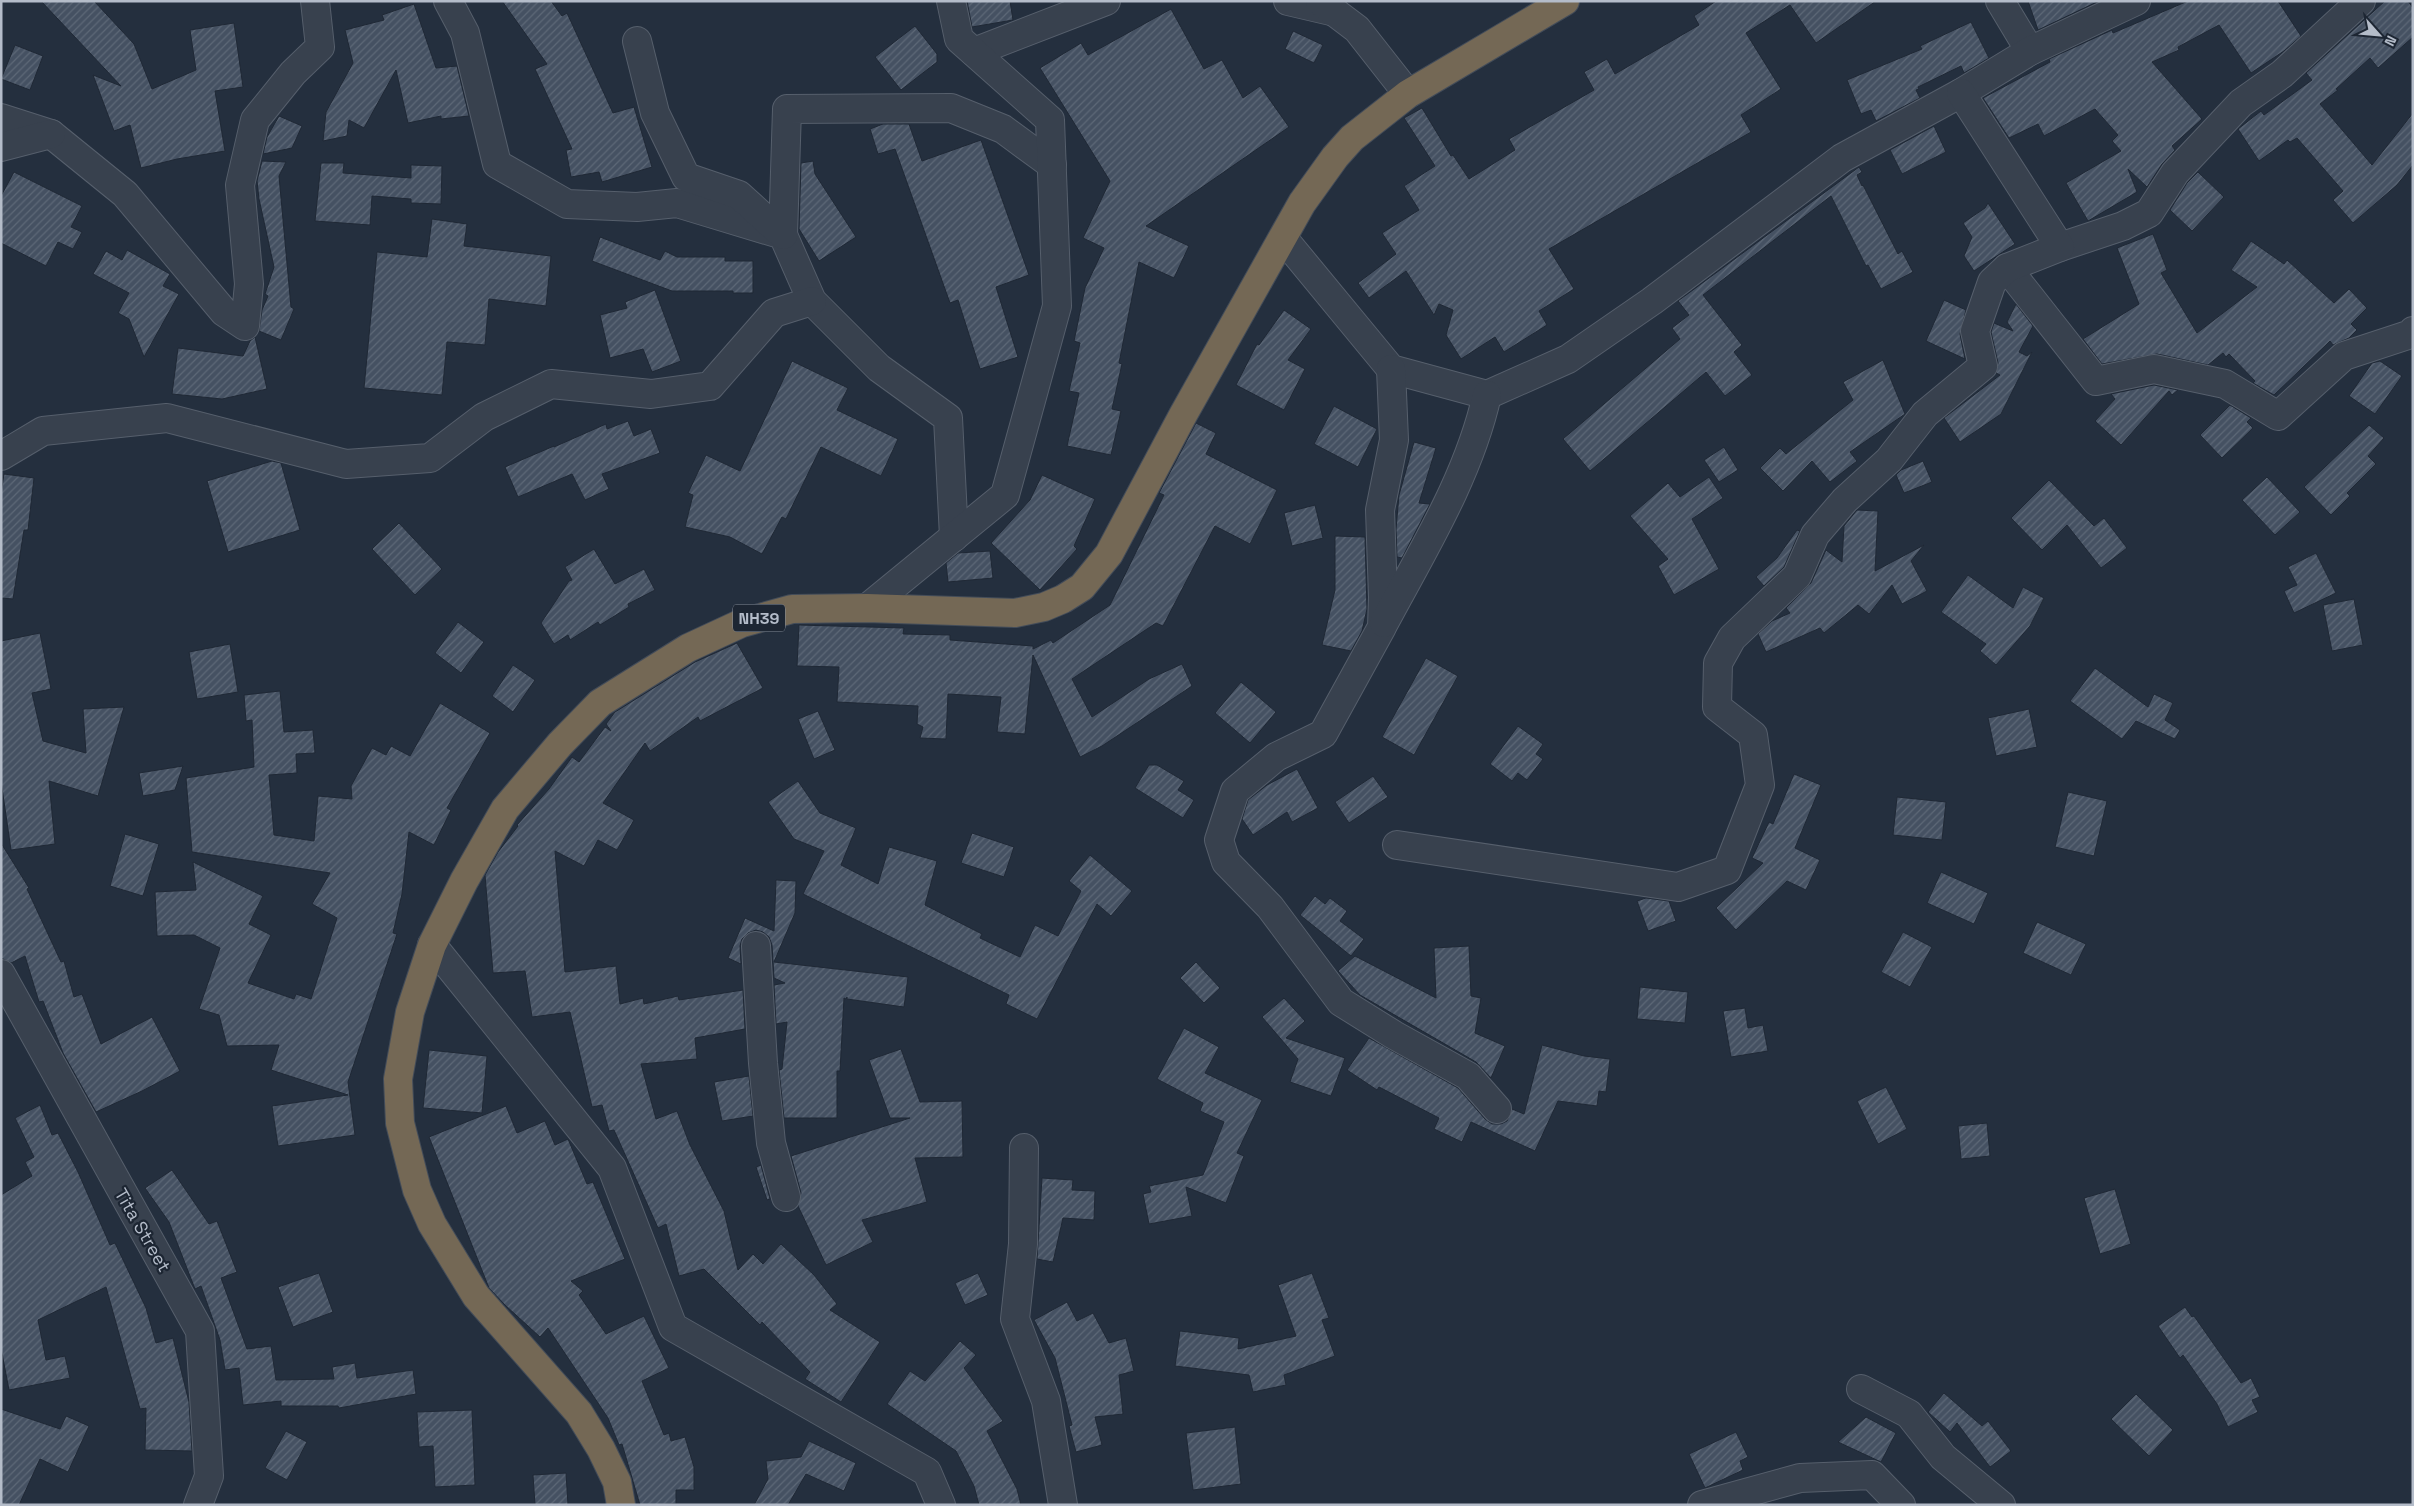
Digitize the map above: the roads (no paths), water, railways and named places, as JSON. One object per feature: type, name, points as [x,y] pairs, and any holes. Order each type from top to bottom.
[{"type":"highway","name":"NH39","points":[[621,1505],[613,1474],[602,1449],[579,1413],[476,1296],[432,1224],[417,1190],[400,1123],[398,1079],[410,1012],[432,945],[464,881],[505,809],[560,744],[600,703],[688,648],[742,623],[792,609],[867,608],[1015,613],[1044,607],[1063,599],[1082,587],[1109,554],[1124,530],[1183,414],[1302,203],[1335,157],[1352,138],[1408,94],[1566,1]]},
{"type":"street","points":[[1,118],[51,134],[125,194],[224,312],[245,326],[250,284],[240,185],[255,120],[293,72],[320,47],[316,1]]},
{"type":"street","points":[[448,1],[464,32],[498,164],[567,204],[638,207],[677,203],[783,235]]},
{"type":"street","points":[[867,608],[1005,495],[1057,306],[1050,120],[959,39],[951,1]]},
{"type":"street","points":[[974,52],[1106,1]]},
{"type":"street","points":[[1288,1],[1327,7],[1357,29],[1408,94]]},
{"type":"street","points":[[2000,1],[2030,51]]},
{"type":"street","points":[[1283,238],[1391,369],[1487,395],[1568,358],[1652,301],[1842,158],[1961,93],[2030,51],[2136,1]]},
{"type":"street","points":[[1397,845],[1678,887],[1727,870],[1760,785],[1753,735],[1717,707],[1718,663],[1732,638],[1797,576],[1815,535],[1845,500],[1889,460],[1925,414],[1983,366],[1975,331],[1992,282],[2007,268],[2060,247],[2123,226],[2149,213],[2176,173],[2241,103],[2282,74],[2361,1]]},
{"type":"street","points":[[637,41],[655,113],[686,177],[739,194],[783,235],[812,301],[878,368],[948,418],[954,537]]},
{"type":"street","points":[[1961,93],[2060,247]]},
{"type":"street","points":[[783,235],[787,109],[951,108],[1003,130],[1052,166]]},
{"type":"street","points":[[1,147],[51,134]]},
{"type":"street","points":[[2007,268],[2096,381],[2154,369],[2225,384],[2278,416],[2344,356],[2411,334],[2413,331]]},
{"type":"street","points":[[1,456],[43,431],[167,418],[346,464],[430,458],[484,417],[550,384],[651,394],[710,386],[774,313],[812,301]]},
{"type":"street","points":[[1382,627],[1380,510],[1394,440],[1391,369]]},
{"type":"street","points":[[1487,395],[1482,420],[1451,495],[1323,734],[1276,757],[1235,791],[1219,840],[1226,862],[1270,907],[1341,1002],[1394,1035],[1468,1076],[1497,1109]]},
{"type":"street","points":[[432,945],[612,1168],[673,1327],[927,1472],[941,1505]]},
{"type":"street","points":[[756,946],[763,1062],[771,1143],[786,1197]]},
{"type":"street","name":"Tita Street","points":[[1,974],[200,1331],[209,1476],[198,1505]]},
{"type":"street","points":[[1024,1148],[1022,1244],[1015,1319],[1046,1401],[1062,1505]]},
{"type":"street","points":[[1861,1389],[1909,1414],[1943,1457],[2001,1505]]},
{"type":"street","points":[[1702,1505],[1800,1478],[1872,1475],[1901,1505]]}]
